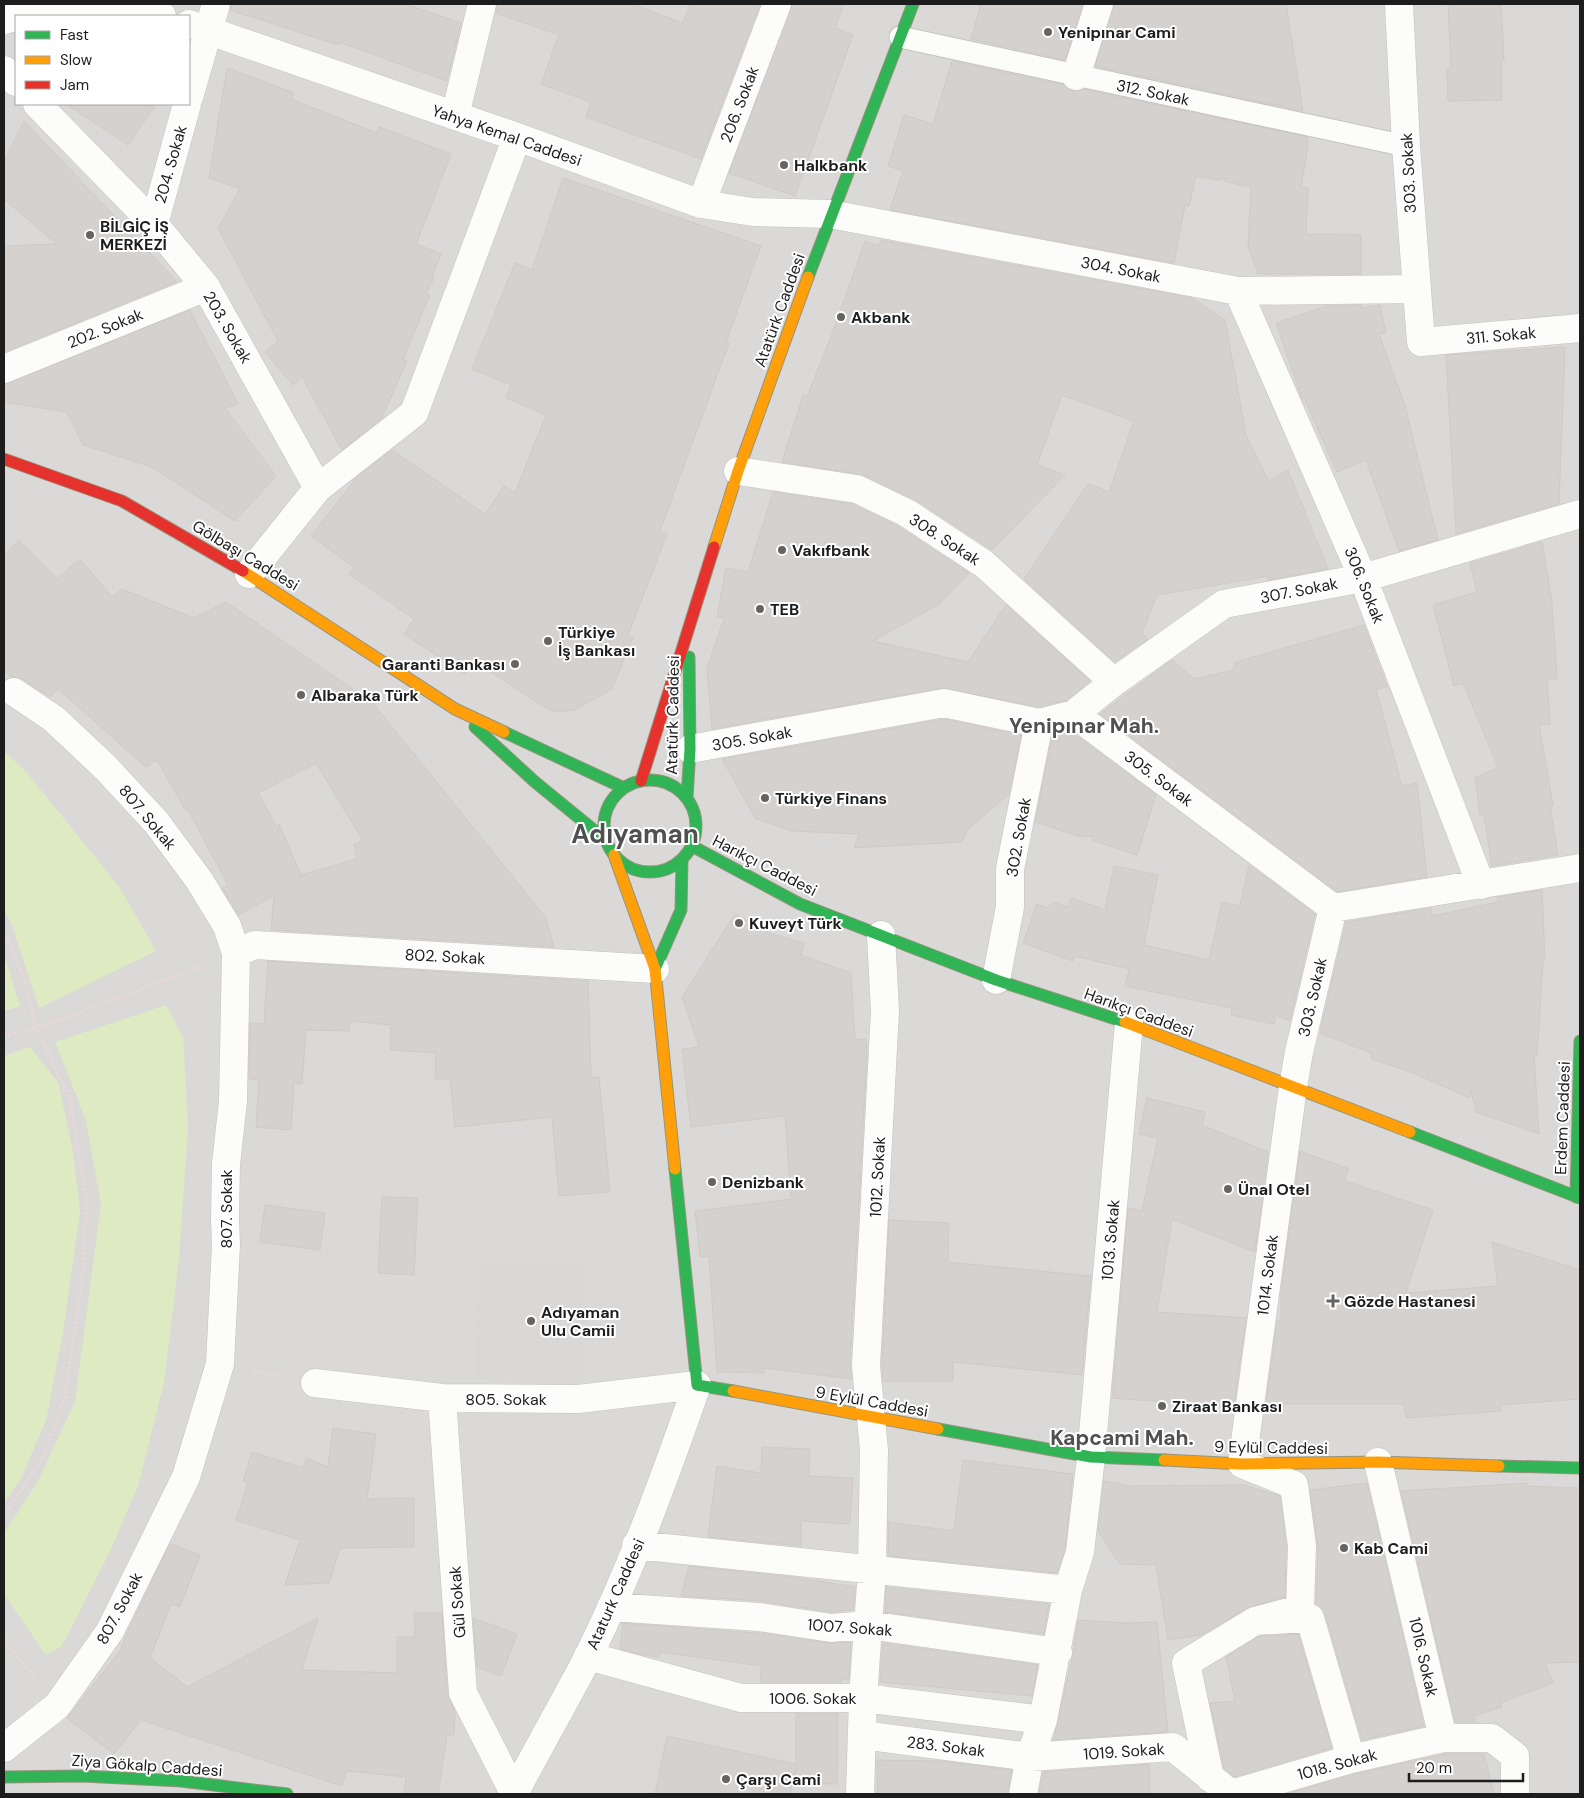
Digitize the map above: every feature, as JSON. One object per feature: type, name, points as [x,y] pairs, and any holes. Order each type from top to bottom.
[{"type":"main road","name":"Atatürk Caddesi","points":[[641,781],[738,471],[830,214],[913,4]]},
{"type":"main road","name":"Gölbaşı Caddesi","points":[[4,459],[122,500],[249,574],[455,710],[535,782],[606,840]]},
{"type":"main road","name":"Atatürk Caddesi","points":[[687,798],[690,749],[689,632]]},
{"type":"main road","name":"Gölbaşı Caddesi","points":[[455,710],[624,788]]},
{"type":"main road","points":[[614,855],[627,866],[643,872],[668,869],[682,860],[692,846],[696,821],[687,798],[674,786],[658,780],[641,781],[624,788],[613,799],[605,815],[606,840],[614,855],[654,969],[697,1385]]},
{"type":"main road","name":"Harıkçı Caddesi","points":[[692,846],[800,904],[996,980],[1129,1023],[1578,1198]]},
{"type":"main road","points":[[654,969],[681,910],[682,860]]},
{"type":"main road","name":"Erdem Caddesi","points":[[1578,1198],[1580,1041]]},
{"type":"main road","name":"9 Eylül Caddesi","points":[[697,1385],[1091,1457],[1242,1464],[1378,1462],[1580,1468]]},
{"type":"main road","name":"Ziya Gökalp Caddesi","points":[[4,1777],[82,1776],[181,1781],[287,1794]]},
{"type":"street","points":[[21,15],[59,4],[109,4],[158,15]]},
{"type":"street","points":[[190,89],[198,27],[216,4]]},
{"type":"street","points":[[455,116],[482,4]]},
{"type":"street","name":"206. Sokak","points":[[700,204],[777,4]]},
{"type":"street","points":[[1076,76],[1099,4]]},
{"type":"street","name":"303. Sokak","points":[[1400,4],[1406,146],[1415,288],[1421,342]]},
{"type":"street","name":"Yahya Kemal Caddesi","points":[[198,27],[517,137],[700,204],[753,212],[830,214]]},
{"type":"street","points":[[4,70],[15,81]]},
{"type":"street","name":"203. Sokak","points":[[38,105],[154,224],[206,287],[318,488]]},
{"type":"street","name":"204. Sokak","points":[[154,224],[187,105]]},
{"type":"street","points":[[249,574],[318,488],[414,413],[517,137]]},
{"type":"street","name":"304. Sokak","points":[[830,214],[1238,291],[1415,288]]},
{"type":"street","name":"202. Sokak","points":[[4,369],[206,287]]},
{"type":"street","name":"306. Sokak","points":[[1238,291],[1363,578],[1481,885]]},
{"type":"street","name":"311. Sokak","points":[[1421,342],[1580,328]]},
{"type":"street","name":"308. Sokak","points":[[738,471],[857,489],[906,513],[984,564],[1114,682]]},
{"type":"street","name":"307. Sokak","points":[[1074,714],[1114,682],[1224,604],[1363,578],[1580,514]]},
{"type":"street","name":"807. Sokak","points":[[4,1748],[57,1706],[110,1631],[186,1477],[220,1364],[226,1245],[226,1164],[233,1101],[236,953],[227,926],[199,880],[156,822],[106,768],[54,719],[7,687]]},
{"type":"street","name":"305. Sokak","points":[[690,749],[944,702],[1039,723],[1074,714],[1333,908]]},
{"type":"street","name":"302. Sokak","points":[[996,980],[1010,907],[1010,869],[1039,723]]},
{"type":"street","points":[[1333,908],[1580,868]]},
{"type":"street","name":"303. Sokak","points":[[1293,1087],[1299,1052],[1333,908]]},
{"type":"street","name":"1012. Sokak","points":[[860,1794],[863,1698],[872,1570],[874,1450],[866,1366],[885,1011],[881,935]]},
{"type":"street","name":"802. Sokak","points":[[236,953],[255,945],[654,969]]},
{"type":"street","name":"1013. Sokak","points":[[1023,1794],[1030,1757],[1043,1720],[1058,1652],[1068,1590],[1080,1552],[1091,1457],[1129,1023]]},
{"type":"street","name":"1014. Sokak","points":[[1242,1464],[1293,1087]]},
{"type":"street","name":"805. Sokak","points":[[315,1383],[442,1398],[578,1399],[697,1385]]},
{"type":"street","name":"Ataturk Caddesi","points":[[514,1794],[588,1656],[611,1607],[636,1545],[660,1494],[697,1385]]},
{"type":"street","name":"Gül Sokak","points":[[442,1398],[463,1693],[514,1794]]},
{"type":"street","name":"1016. Sokak","points":[[1378,1462],[1443,1738]]},
{"type":"street","points":[[1224,1789],[1186,1664],[1254,1621],[1300,1609],[1302,1546],[1294,1485],[1242,1464]]},
{"type":"street","points":[[636,1545],[1068,1590]]},
{"type":"street","name":"1007. Sokak","points":[[611,1607],[760,1617],[831,1628],[868,1626],[1058,1652]]},
{"type":"street","points":[[1254,1621],[1310,1618],[1351,1759]]},
{"type":"street","name":"1006. Sokak","points":[[588,1656],[741,1698],[863,1698],[1043,1720]]},
{"type":"street","name":"283. Sokak","points":[[862,1735],[1030,1757]]},
{"type":"street","points":[[1443,1738],[1492,1738],[1515,1756],[1514,1794]]},
{"type":"street","name":"1018. Sokak","points":[[1224,1789],[1443,1738]]},
{"type":"street","name":"1019. Sokak","points":[[1030,1757],[1173,1747],[1224,1789]]},
{"type":"lane","name":"312. Sokak","points":[[900,37],[1406,146]]},
{"type":"path","points":[[4,932],[24,978],[36,1027],[70,1100],[87,1202],[82,1281],[65,1396],[44,1455],[4,1516]]},
{"type":"path","points":[[4,1037],[236,953]]},
{"type":"path","points":[[220,1364],[315,1383]]},
{"type":"path","points":[[4,1639],[57,1706]]},
{"type":"shaded area","points":[[4,4],[1580,4],[1580,1794],[4,1794]]},
{"type":"shaded area","points":[[1331,145],[1388,147],[1386,217],[1329,215]]},
{"type":"shaded area","points":[[1490,231],[1491,267],[1555,265],[1558,318],[1434,323],[1430,234]]},
{"type":"shaded area","name":"Adıyaman Ulu Camii","points":[[478,1262],[586,1263],[585,1381],[477,1379]]},
{"type":"green space","points":[[4,751],[27,773],[120,888],[156,951],[39,1008],[12,925],[4,910]]},
{"type":"green space","points":[[4,954],[20,1006],[4,1011]]},
{"type":"green space","points":[[166,1005],[183,1038],[188,1127],[179,1258],[164,1383],[138,1486],[109,1553],[62,1646],[46,1655],[4,1594],[4,1533],[37,1483],[75,1402],[101,1204],[86,1120],[55,1042]]},
{"type":"green space","points":[[30,1047],[58,1082],[73,1152],[80,1211],[63,1332],[46,1420],[21,1478],[4,1503],[4,1056]]},
{"type":"building","points":[[231,4],[405,4],[461,23],[447,81],[339,42],[338,45],[230,10]]},
{"type":"building","points":[[497,4],[631,4],[683,23],[690,4],[760,4],[701,159],[586,117],[591,102],[541,84],[559,35],[496,13]]},
{"type":"building","points":[[792,4],[844,4],[835,28],[853,35],[795,196],[729,173]]},
{"type":"building","name":"Yenipınar Cami","points":[[981,4],[1083,4],[1065,60],[971,39]]},
{"type":"building","points":[[1114,4],[1286,4],[1303,111],[1095,66]]},
{"type":"building","points":[[1448,4],[1501,4],[1504,60],[1501,60],[1502,100],[1448,101],[1447,68],[1451,68]]},
{"type":"building","points":[[952,61],[1064,85],[1072,91],[1083,89],[1307,137],[1308,146],[1301,187],[1308,188],[1306,234],[1361,235],[1361,274],[1258,274],[1248,245],[1251,187],[1226,182],[1225,178],[1218,180],[1196,176],[1189,206],[1185,205],[1174,263],[890,210],[903,171],[888,166],[904,115],[933,124]]},
{"type":"building","points":[[227,68],[294,93],[291,99],[377,133],[379,127],[451,154],[416,244],[441,254],[432,277],[434,278],[426,294],[430,295],[403,359],[407,361],[381,419],[342,450],[302,377],[293,385],[265,352],[278,341],[218,228],[240,189],[209,178]]},
{"type":"building","points":[[68,105],[155,105],[128,145]]},
{"type":"building","points":[[24,121],[176,282],[4,352],[4,246],[57,244],[4,199],[4,161]]},
{"type":"building","points":[[563,178],[761,246],[726,342],[729,343],[660,531],[667,534],[628,635],[633,637],[612,689],[574,710],[557,712],[544,707],[474,661],[465,674],[404,634],[414,619],[349,574],[354,567],[311,536],[356,478],[392,450],[485,514],[504,486],[515,493],[546,415],[506,398],[511,385],[472,369],[515,263],[532,270]]},
{"type":"building","points":[[881,240],[1192,298],[1225,320],[1246,435],[1269,481],[1288,470],[1328,569],[1268,580],[1269,576],[1157,595],[1142,633],[1148,639],[1115,662],[1024,579],[1088,484],[1109,492],[1134,421],[1062,395],[1037,465],[1065,475],[992,550],[916,500],[864,475],[782,462],[803,395],[807,397],[865,241],[879,246]]},
{"type":"building","points":[[1361,305],[1361,308],[1380,305],[1386,333],[1379,334],[1405,406],[1438,540],[1399,551],[1366,460],[1337,472],[1304,398],[1302,399],[1276,323],[1327,306]]},
{"type":"building","points":[[190,310],[238,404],[225,408],[276,476],[235,521],[152,467],[83,445],[67,412],[4,402],[4,384]]},
{"type":"building","points":[[1565,347],[1559,504],[1456,534],[1446,355]]},
{"type":"building","points":[[773,492],[852,504],[899,527],[969,573],[939,604],[873,641],[968,662],[1006,605],[1090,681],[1067,700],[1039,707],[942,688],[712,729],[707,669],[724,618],[717,617],[726,568],[748,572]]},
{"type":"building","points":[[19,540],[57,579],[80,559],[112,597],[122,589],[194,618],[226,602],[373,703],[546,918],[554,947],[271,930],[274,896],[238,915],[222,888],[228,885],[188,810],[186,811],[157,760],[146,767],[58,689],[50,697],[23,679],[11,677],[4,669],[4,555]],"holes":[[[316,763],[363,841],[354,844],[357,859],[301,875],[279,824],[279,831],[258,793]]]},
{"type":"building","points":[[1542,542],[1552,602],[1557,679],[1547,680],[1550,724],[1539,724],[1553,805],[1550,806],[1558,855],[1492,866],[1484,815],[1480,815],[1475,778],[1498,767],[1463,683],[1454,686],[1433,605],[1477,592],[1470,563]]},
{"type":"building","points":[[1364,625],[1387,687],[1376,689],[1402,786],[1417,783],[1427,877],[1337,892],[1100,714],[1172,660],[1194,679],[1233,670],[1236,662]]},
{"type":"building","points":[[944,719],[1021,735],[1009,794],[967,830],[962,842],[854,848],[859,834],[792,831],[755,818],[722,759]]},
{"type":"building","points":[[1071,731],[1156,795],[1137,855],[1092,840],[1093,836],[1080,837],[1035,822],[1052,736]]},
{"type":"building","points":[[1249,865],[1315,914],[1290,1021],[1276,1015],[1274,1024],[1231,1015],[1232,1008],[1125,986],[1129,969],[1074,956],[1073,961],[1023,943],[1037,904],[1047,908],[1054,902],[1068,907],[1071,898],[1105,910],[1114,866],[1158,875],[1144,945],[1209,960],[1222,902],[1240,906]]},
{"type":"building","points":[[1542,890],[1545,960],[1543,961],[1537,1056],[1534,1057],[1539,1134],[1476,1112],[1471,1090],[1469,1098],[1416,1074],[1372,1059],[1371,1053],[1320,1033],[1346,922],[1431,908],[1432,916],[1498,902],[1497,897]]},
{"type":"building","points":[[735,914],[772,934],[804,943],[801,955],[851,973],[855,1040],[866,1039],[867,1054],[850,1365],[852,1379],[764,1368],[764,1373],[717,1372],[709,1256],[700,1257],[695,1211],[791,1199],[785,1116],[691,1127],[682,1049],[699,1047],[682,997]]},
{"type":"building","points":[[268,961],[588,981],[591,1078],[599,1077],[610,1192],[559,1196],[552,1117],[455,1127],[450,1079],[435,1079],[436,1053],[390,1050],[391,1025],[350,1021],[349,1031],[306,1030],[302,1084],[294,1083],[291,1130],[256,1127],[259,1080],[249,1079],[250,1023],[264,1024]]},
{"type":"building","points":[[1147,1098],[1205,1112],[1202,1125],[1268,1152],[1255,1252],[1172,1219],[1157,1312],[1246,1318],[1234,1405],[1231,1405],[1231,1407],[1112,1398],[1128,1208],[1142,1211],[1158,1138],[1139,1134]]},
{"type":"building","points":[[1300,1151],[1349,1169],[1345,1181],[1433,1210],[1406,1293],[1498,1286],[1492,1242],[1580,1270],[1580,1399],[1501,1405],[1501,1411],[1406,1418],[1404,1404],[1266,1404],[1277,1321],[1281,1321],[1281,1293]]},
{"type":"building","points":[[382,1197],[418,1198],[414,1275],[378,1273]]},
{"type":"building","points":[[265,1205],[325,1213],[320,1250],[260,1242]]},
{"type":"building","points":[[889,1220],[949,1223],[948,1262],[1091,1276],[1082,1375],[953,1362],[953,1381],[883,1381],[882,1366]]},
{"type":"building","points":[[333,1428],[376,1434],[367,1499],[414,1498],[414,1547],[340,1548],[329,1583],[285,1585],[300,1540],[236,1520],[248,1483],[243,1481],[252,1452],[303,1468],[307,1458],[328,1467]]},
{"type":"building","points":[[762,1447],[810,1449],[809,1476],[853,1478],[850,1524],[801,1521],[801,1546],[708,1537],[717,1466],[761,1473]]},
{"type":"building","points":[[963,1460],[1073,1474],[1065,1549],[1057,1573],[888,1556],[888,1522],[954,1531]]},
{"type":"building","points":[[1104,1481],[1130,1486],[1244,1485],[1280,1496],[1286,1547],[1285,1597],[1247,1608],[1201,1635],[1168,1640],[1156,1565],[1120,1564],[1098,1531]]},
{"type":"building","points":[[1367,1483],[1424,1726],[1362,1740],[1325,1614],[1316,1604],[1318,1546],[1310,1490]]},
{"type":"building","points":[[1528,1483],[1526,1486],[1580,1488],[1580,1662],[1545,1663],[1553,1683],[1500,1703],[1502,1707],[1474,1716],[1476,1722],[1455,1722],[1401,1491]]},
{"type":"building","points":[[170,1544],[200,1555],[180,1607],[171,1604],[150,1658],[187,1687],[318,1618],[302,1670],[397,1673],[397,1637],[415,1637],[414,1613],[442,1613],[447,1694],[455,1712],[454,1735],[447,1735],[438,1794],[404,1794],[406,1777],[347,1771],[342,1786],[141,1720],[114,1754],[67,1718],[120,1651]]},
{"type":"building","points":[[689,1566],[801,1578],[855,1587],[853,1610],[832,1612],[760,1601],[681,1596]]},
{"type":"building","points":[[886,1587],[1049,1604],[1044,1634],[885,1612]]},
{"type":"building","points":[[473,1618],[517,1634],[501,1676],[477,1667]]},
{"type":"building","points":[[1078,1620],[1124,1623],[1157,1622],[1168,1732],[1053,1740],[1073,1655]]},
{"type":"building","points":[[623,1623],[757,1633],[829,1643],[851,1642],[849,1679],[841,1679],[841,1682],[760,1682],[762,1666],[660,1652],[659,1657],[643,1655],[620,1649]]},
{"type":"building","points":[[1298,1634],[1332,1748],[1234,1777],[1224,1768],[1210,1703],[1235,1701],[1226,1657],[1260,1636]]},
{"type":"building","points":[[883,1643],[1038,1665],[1032,1696],[880,1682]]},
{"type":"building","name":"Çarşı Cami","points":[[796,1714],[838,1714],[837,1784],[795,1783],[796,1768],[790,1794],[655,1794],[667,1736],[796,1764]]},
{"type":"building","points":[[1445,1754],[1484,1754],[1494,1794],[1286,1794],[1355,1774]]},
{"type":"building","points":[[877,1760],[941,1761],[1012,1770],[1008,1794],[877,1794]]},
{"type":"building","points":[[1149,1764],[1150,1794],[1039,1794],[1043,1772]]},
{"type":"traffic: fast","points":[[808,277],[913,4]]},
{"type":"traffic: fast","points":[[687,798],[690,749],[689,657]]},
{"type":"traffic: fast","points":[[475,727],[535,782],[606,840]]},
{"type":"traffic: fast","points":[[504,732],[624,788]]},
{"type":"traffic: fast","points":[[650,780],[668,783],[683,793],[693,808],[696,826],[693,844],[683,859],[668,869],[650,872],[632,869],[617,859],[607,844],[604,826],[607,808],[617,793],[632,783],[650,780]]},
{"type":"traffic: fast","points":[[692,846],[800,904],[996,980],[1125,1022]]},
{"type":"traffic: fast","points":[[655,969],[681,910],[682,860]]},
{"type":"traffic: fast","points":[[1576,1197],[1580,1041]]},
{"type":"traffic: fast","points":[[1410,1132],[1580,1198]]},
{"type":"traffic: fast","points":[[675,1169],[697,1385],[733,1391]]},
{"type":"traffic: fast","points":[[938,1429],[1091,1457],[1164,1460]]},
{"type":"traffic: fast","points":[[1499,1466],[1580,1468]]},
{"type":"traffic: fast","points":[[4,1777],[82,1776],[181,1781],[287,1794]]},
{"type":"traffic: slow","points":[[714,547],[738,471],[808,277]]},
{"type":"traffic: slow","points":[[243,571],[455,709],[504,732]]},
{"type":"traffic: slow","points":[[614,855],[655,969],[675,1169]]},
{"type":"traffic: slow","points":[[1125,1022],[1410,1132]]},
{"type":"traffic: slow","points":[[733,1391],[938,1429]]},
{"type":"traffic: slow","points":[[1164,1460],[1242,1464],[1378,1462],[1499,1466]]},
{"type":"traffic: jam","points":[[4,459],[122,501],[243,571]]},
{"type":"traffic: jam","points":[[641,781],[714,547]]},
{"type":"place","name":"Yenipınar Cami","points":[[1048,32]]},
{"type":"place","name":"Halkbank","points":[[784,165]]},
{"type":"place","name":"BİLGİÇ İŞ MERKEZİ","points":[[90,235]]},
{"type":"place","name":"Akbank","points":[[841,317]]},
{"type":"place","name":"Vakıfbank","points":[[782,550]]},
{"type":"place","name":"TEB","points":[[760,609]]},
{"type":"place","name":"Türkiye İş Bankası","points":[[548,641]]},
{"type":"place","name":"Garanti Bankası","points":[[515,664]]},
{"type":"place","name":"Albaraka Türk","points":[[301,695]]},
{"type":"place","name":"Türkiye Finans","points":[[765,798]]},
{"type":"place","name":"Kuveyt Türk","points":[[739,923]]},
{"type":"place","name":"Denizbank","points":[[712,1182]]},
{"type":"place","name":"Ünal Otel","points":[[1228,1189]]},
{"type":"place","name":"Gözde Hastanesi","points":[[1333,1301]]},
{"type":"place","name":"Adıyaman Ulu Camii","points":[[531,1321]]},
{"type":"place","name":"Ziraat Bankası","points":[[1162,1406]]},
{"type":"place","name":"Kab Cami","points":[[1344,1548]]},
{"type":"place","name":"Çarşı Cami","points":[[726,1779]]},
{"type":"district","name":"Yenipınar Mah.","points":[[1084,726]]},
{"type":"district","name":"Adıyaman","points":[[635,834]]},
{"type":"district","name":"Kapcami Mah.","points":[[1122,1438]]}]
